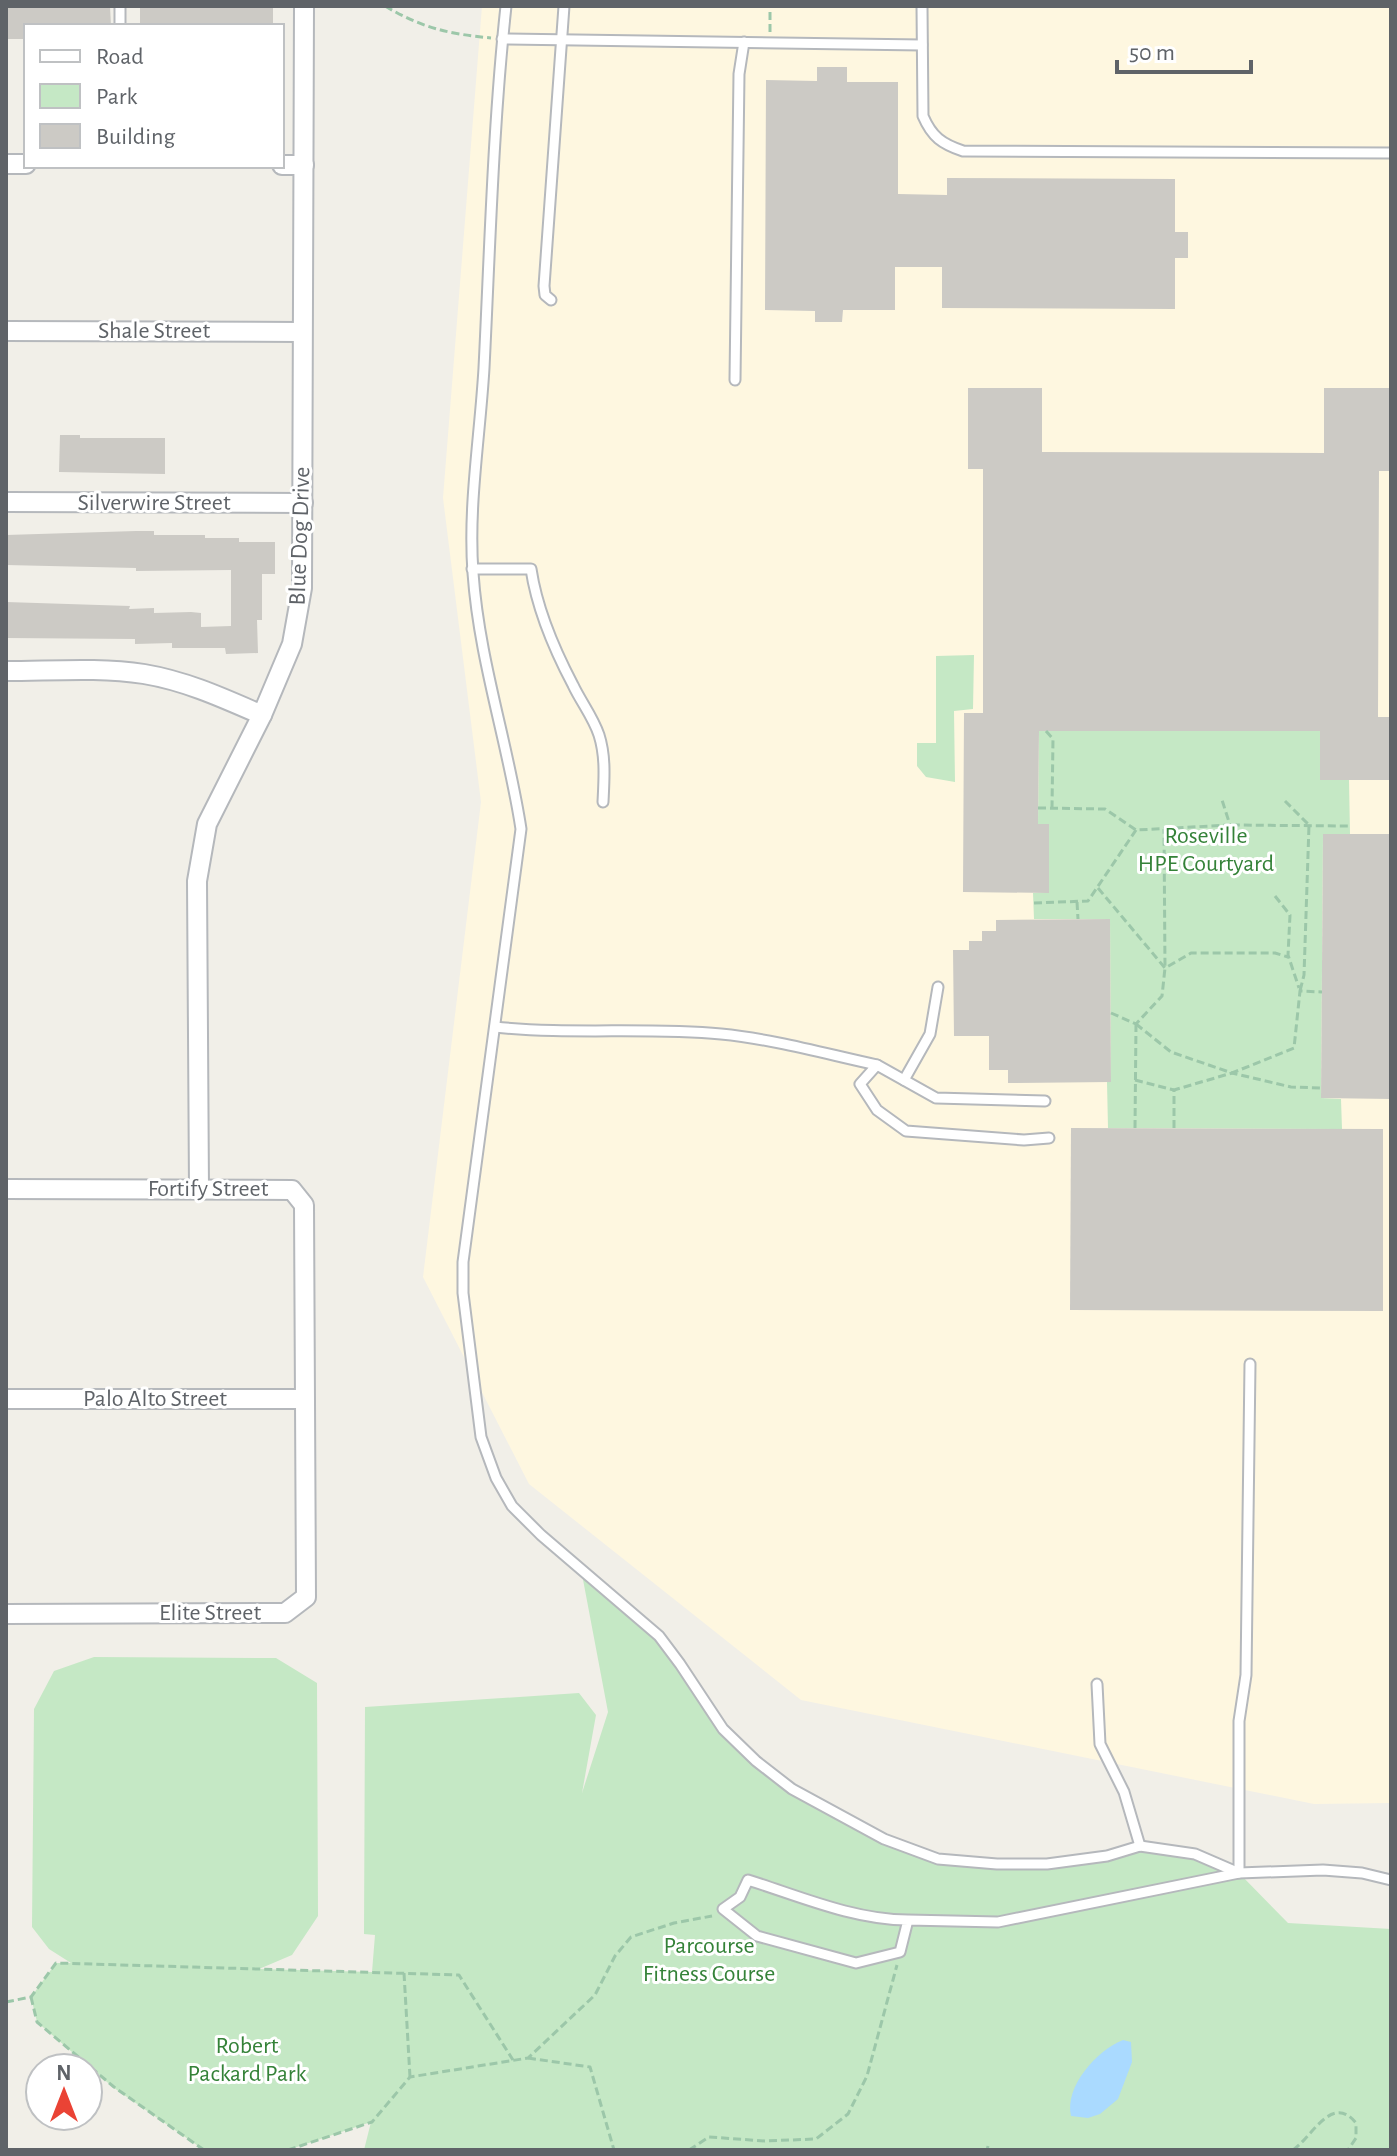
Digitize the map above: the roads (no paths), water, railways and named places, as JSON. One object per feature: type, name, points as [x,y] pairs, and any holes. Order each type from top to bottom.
[{"type":"street","name":"Blue Dog Drive","points":[[199,1189],[197,881],[207,824],[262,715],[292,644],[302,588],[304,6]]},
{"type":"street","points":[[284,165],[304,165]]},
{"type":"street","name":"Shale Street","points":[[6,331],[301,332]]},
{"type":"street","name":"Silverwire Street","points":[[6,502],[303,503]]},
{"type":"street","points":[[6,671],[86,670],[143,674],[201,689],[262,715]]},
{"type":"street","name":"Fortify Street","points":[[6,1189],[292,1190],[304,1205],[303,1399]]},
{"type":"street","name":"Palo Alto Street","points":[[6,1399],[303,1399]]},
{"type":"street","name":"Elite Street","points":[[6,1614],[285,1613],[306,1597],[303,1399]]},
{"type":"lane","points":[[506,6],[489,244],[484,370],[471,513],[472,569],[476,616],[509,758],[521,829],[463,1262],[463,1293],[481,1437],[496,1478],[512,1506],[541,1535],[659,1636],[723,1729],[756,1761],[792,1789],[842,1817],[884,1839],[938,1859],[1047,1864],[1107,1856],[1140,1846],[1195,1854],[1239,1873]]},
{"type":"lane","points":[[551,300],[545,295],[544,286],[564,6]]},
{"type":"lane","points":[[922,6],[923,116],[930,132],[943,144],[963,151],[1391,153]]},
{"type":"lane","points":[[502,39],[922,45]]},
{"type":"lane","points":[[735,380],[739,74],[744,42]]},
{"type":"lane","points":[[472,569],[531,569],[535,596],[573,685],[599,735],[605,760],[603,802]]},
{"type":"lane","points":[[904,1080],[930,1034],[938,987]]},
{"type":"lane","points":[[495,1027],[529,1031],[721,1034],[877,1065],[936,1098],[1045,1101]]},
{"type":"lane","points":[[877,1065],[860,1084],[877,1110],[906,1131],[1024,1140],[1049,1138]]},
{"type":"lane","points":[[1239,1873],[1239,1721],[1246,1675],[1250,1364]]},
{"type":"lane","points":[[1097,1684],[1100,1744],[1124,1792],[1140,1846]]},
{"type":"lane","points":[[908,1920],[900,1952],[856,1963],[757,1936],[723,1909],[740,1897],[748,1880],[842,1909],[908,1920],[998,1922],[1239,1873],[1323,1870],[1362,1873],[1391,1880]]},
{"type":"water","points":[[1123,2040],[1131,2042],[1132,2062],[1118,2099],[1100,2114],[1088,2118],[1071,2116],[1073,2093],[1085,2071],[1103,2052]]},
{"type":"park label","name":"Roseville HPE Courtyard","points":[[1206,850]]},
{"type":"park label","name":"Parcourse Fitness Course","points":[[709,1960]]},
{"type":"park label","name":"Robert Packard Park","points":[[247,2060]]}]
